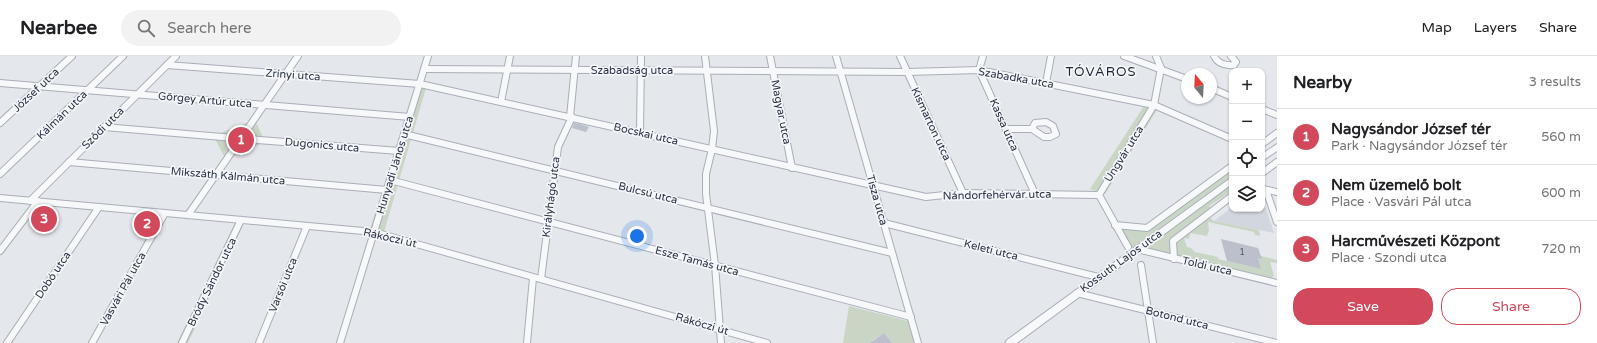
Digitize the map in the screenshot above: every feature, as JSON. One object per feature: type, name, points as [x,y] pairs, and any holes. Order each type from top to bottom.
[{"type":"street","name":"József utca","points":[[0,123],[72,56]]},
{"type":"street","name":"Kálmán utca","points":[[0,174],[123,56]]},
{"type":"street","name":"Sződi utca","points":[[30,201],[176,56]]},
{"type":"street","points":[[104,127],[236,140],[245,137],[264,105],[298,56]]},
{"type":"street","name":"Hunyadi János utca","points":[[340,343],[428,56]]},
{"type":"street","points":[[501,102],[510,56]]},
{"type":"street","name":"Királyhágó utca","points":[[541,279],[558,148],[571,117],[576,56]]},
{"type":"street","points":[[640,133],[641,56]]},
{"type":"street","points":[[705,56],[714,131],[712,149],[706,174],[721,343]]},
{"type":"street","name":"Magyar utca","points":[[770,56],[792,168]]},
{"type":"street","name":"Tisza utca","points":[[836,56],[918,343]]},
{"type":"street","name":"Kismarton utca","points":[[900,56],[963,193]]},
{"type":"street","points":[[979,70],[983,56]]},
{"type":"street","points":[[1046,84],[1051,56]]},
{"type":"street","points":[[1124,56],[1161,68],[1181,76]]},
{"type":"street","points":[[1156,56],[1161,68]]},
{"type":"street","points":[[1214,56],[1220,63],[1236,64],[1236,60],[1230,56]]},
{"type":"street","name":"Zrínyi utca","points":[[167,65],[420,84]]},
{"type":"street","name":"Ungvár utca","points":[[1132,248],[1116,226],[1099,195],[1154,105],[1161,68]]},
{"type":"street","name":"Szabadság utca","points":[[424,69],[840,70]]},
{"type":"street","name":"Szabadka utca","points":[[840,70],[908,72],[979,70],[1154,105],[1229,138]]},
{"type":"street","name":"Kassa utca","points":[[979,70],[1035,194]]},
{"type":"street","name":"Görgey Artúr utca","points":[[0,83],[410,116]]},
{"type":"street","name":"Bocskai utca","points":[[420,84],[873,186]]},
{"type":"street","points":[[1217,91],[1229,96]]},
{"type":"street","points":[[1265,110],[1277,115]]},
{"type":"street","points":[[1006,129],[1032,129]]},
{"type":"street","points":[[1265,142],[1277,133]]},
{"type":"street","name":"Bulcsú utca","points":[[404,134],[892,253]]},
{"type":"street","name":"Dugonics utca","points":[[245,137],[399,152]]},
{"type":"street","points":[[188,215],[216,175],[236,140]]},
{"type":"street","points":[[1265,156],[1277,147]]},
{"type":"street","name":"Mikszáth Kálmán utca","points":[[69,162],[387,190]]},
{"type":"street","points":[[1265,171],[1277,162]]},
{"type":"street","name":"Kossuth Lajos utca","points":[[1116,226],[1147,228],[1229,168]]},
{"type":"street","name":"Esze Tamás utca","points":[[390,180],[910,317]]},
{"type":"street","name":"Kossuth Lajos utca","points":[[1015,342],[1098,277],[1132,248],[1229,182]]},
{"type":"street","name":"Nándorfehérvár utca","points":[[873,186],[926,196],[963,193],[1099,195]]},
{"type":"street","points":[[1265,189],[1277,192]]},
{"type":"street","points":[[1265,192],[1277,222]]},
{"type":"street","name":"Rákóczi út","points":[[0,198],[374,232],[767,343]]},
{"type":"street","points":[[1174,259],[1173,241],[1229,198]]},
{"type":"street","points":[[0,251],[38,201]]},
{"type":"street","name":"Dobó utca","points":[[7,343],[99,207]]},
{"type":"street","name":"Vasvári Pál utca","points":[[92,343],[165,213]]},
{"type":"street","name":"Bródy Sándor utca","points":[[182,343],[241,220]]},
{"type":"street","name":"Keleti utca","points":[[884,223],[1098,277]]},
{"type":"street","name":"Varsói utca","points":[[259,343],[307,226]]},
{"type":"street","name":"Toldi utca","points":[[1132,248],[1277,283]]},
{"type":"street","points":[[1141,264],[1153,343]]},
{"type":"street","points":[[527,343],[533,278]]},
{"type":"street","name":"Botond utca","points":[[1076,293],[1277,343]]},
{"type":"shaded area","points":[[1265,206],[1274,233],[1214,221],[1229,209],[1229,212],[1265,212]]},
{"type":"green space","points":[[415,87],[426,88],[384,232],[370,229]]},
{"type":"green space","points":[[1144,106],[1157,110],[1105,194],[1090,189]]},
{"type":"green space","points":[[252,121],[256,122],[265,142],[232,157],[194,213],[185,212],[224,156],[214,137],[215,135]]},
{"type":"green space","points":[[1229,170],[1229,178],[1132,248],[1127,251],[1124,248],[1121,228],[1150,229]]},
{"type":"green space","points":[[1229,186],[1229,193],[1209,206],[1211,208],[1171,240],[1171,253],[1169,254],[1154,251],[1148,247],[1148,245]]},
{"type":"green space","points":[[1209,217],[1214,221],[1259,230],[1260,236],[1255,235],[1254,232],[1208,222],[1209,230],[1207,236],[1190,233],[1189,239],[1184,238],[1187,247],[1191,248],[1195,252],[1218,257],[1218,259],[1261,269],[1258,258],[1261,256],[1277,260],[1277,263],[1270,262],[1274,276],[1271,278],[1177,255],[1177,241]]},
{"type":"green space","points":[[235,223],[243,225],[188,343],[177,343]]},
{"type":"green space","points":[[849,306],[908,321],[914,343],[892,343],[884,333],[872,341],[874,343],[843,343]]},
{"type":"building","points":[[574,123],[589,127],[586,132],[572,128]]},
{"type":"building","points":[[40,214],[59,215],[54,223],[29,223],[33,217],[38,217]]},
{"type":"building","points":[[146,219],[154,219],[147,230],[139,230]]},
{"type":"building","points":[[1221,239],[1258,248],[1262,259],[1258,258],[1261,269],[1227,261]]},
{"type":"building","points":[[884,333],[892,343],[870,343]]},
{"type":"place","name":"Nagysándor József tér","points":[[241,140]]},
{"type":"place","name":"Harcművészeti Központ","points":[[44,219]]},
{"type":"place","name":"Nem üzemelő bolt","points":[[147,224]]},
{"type":"district","name":"TÓVÁROS","points":[[1101,72]]}]
